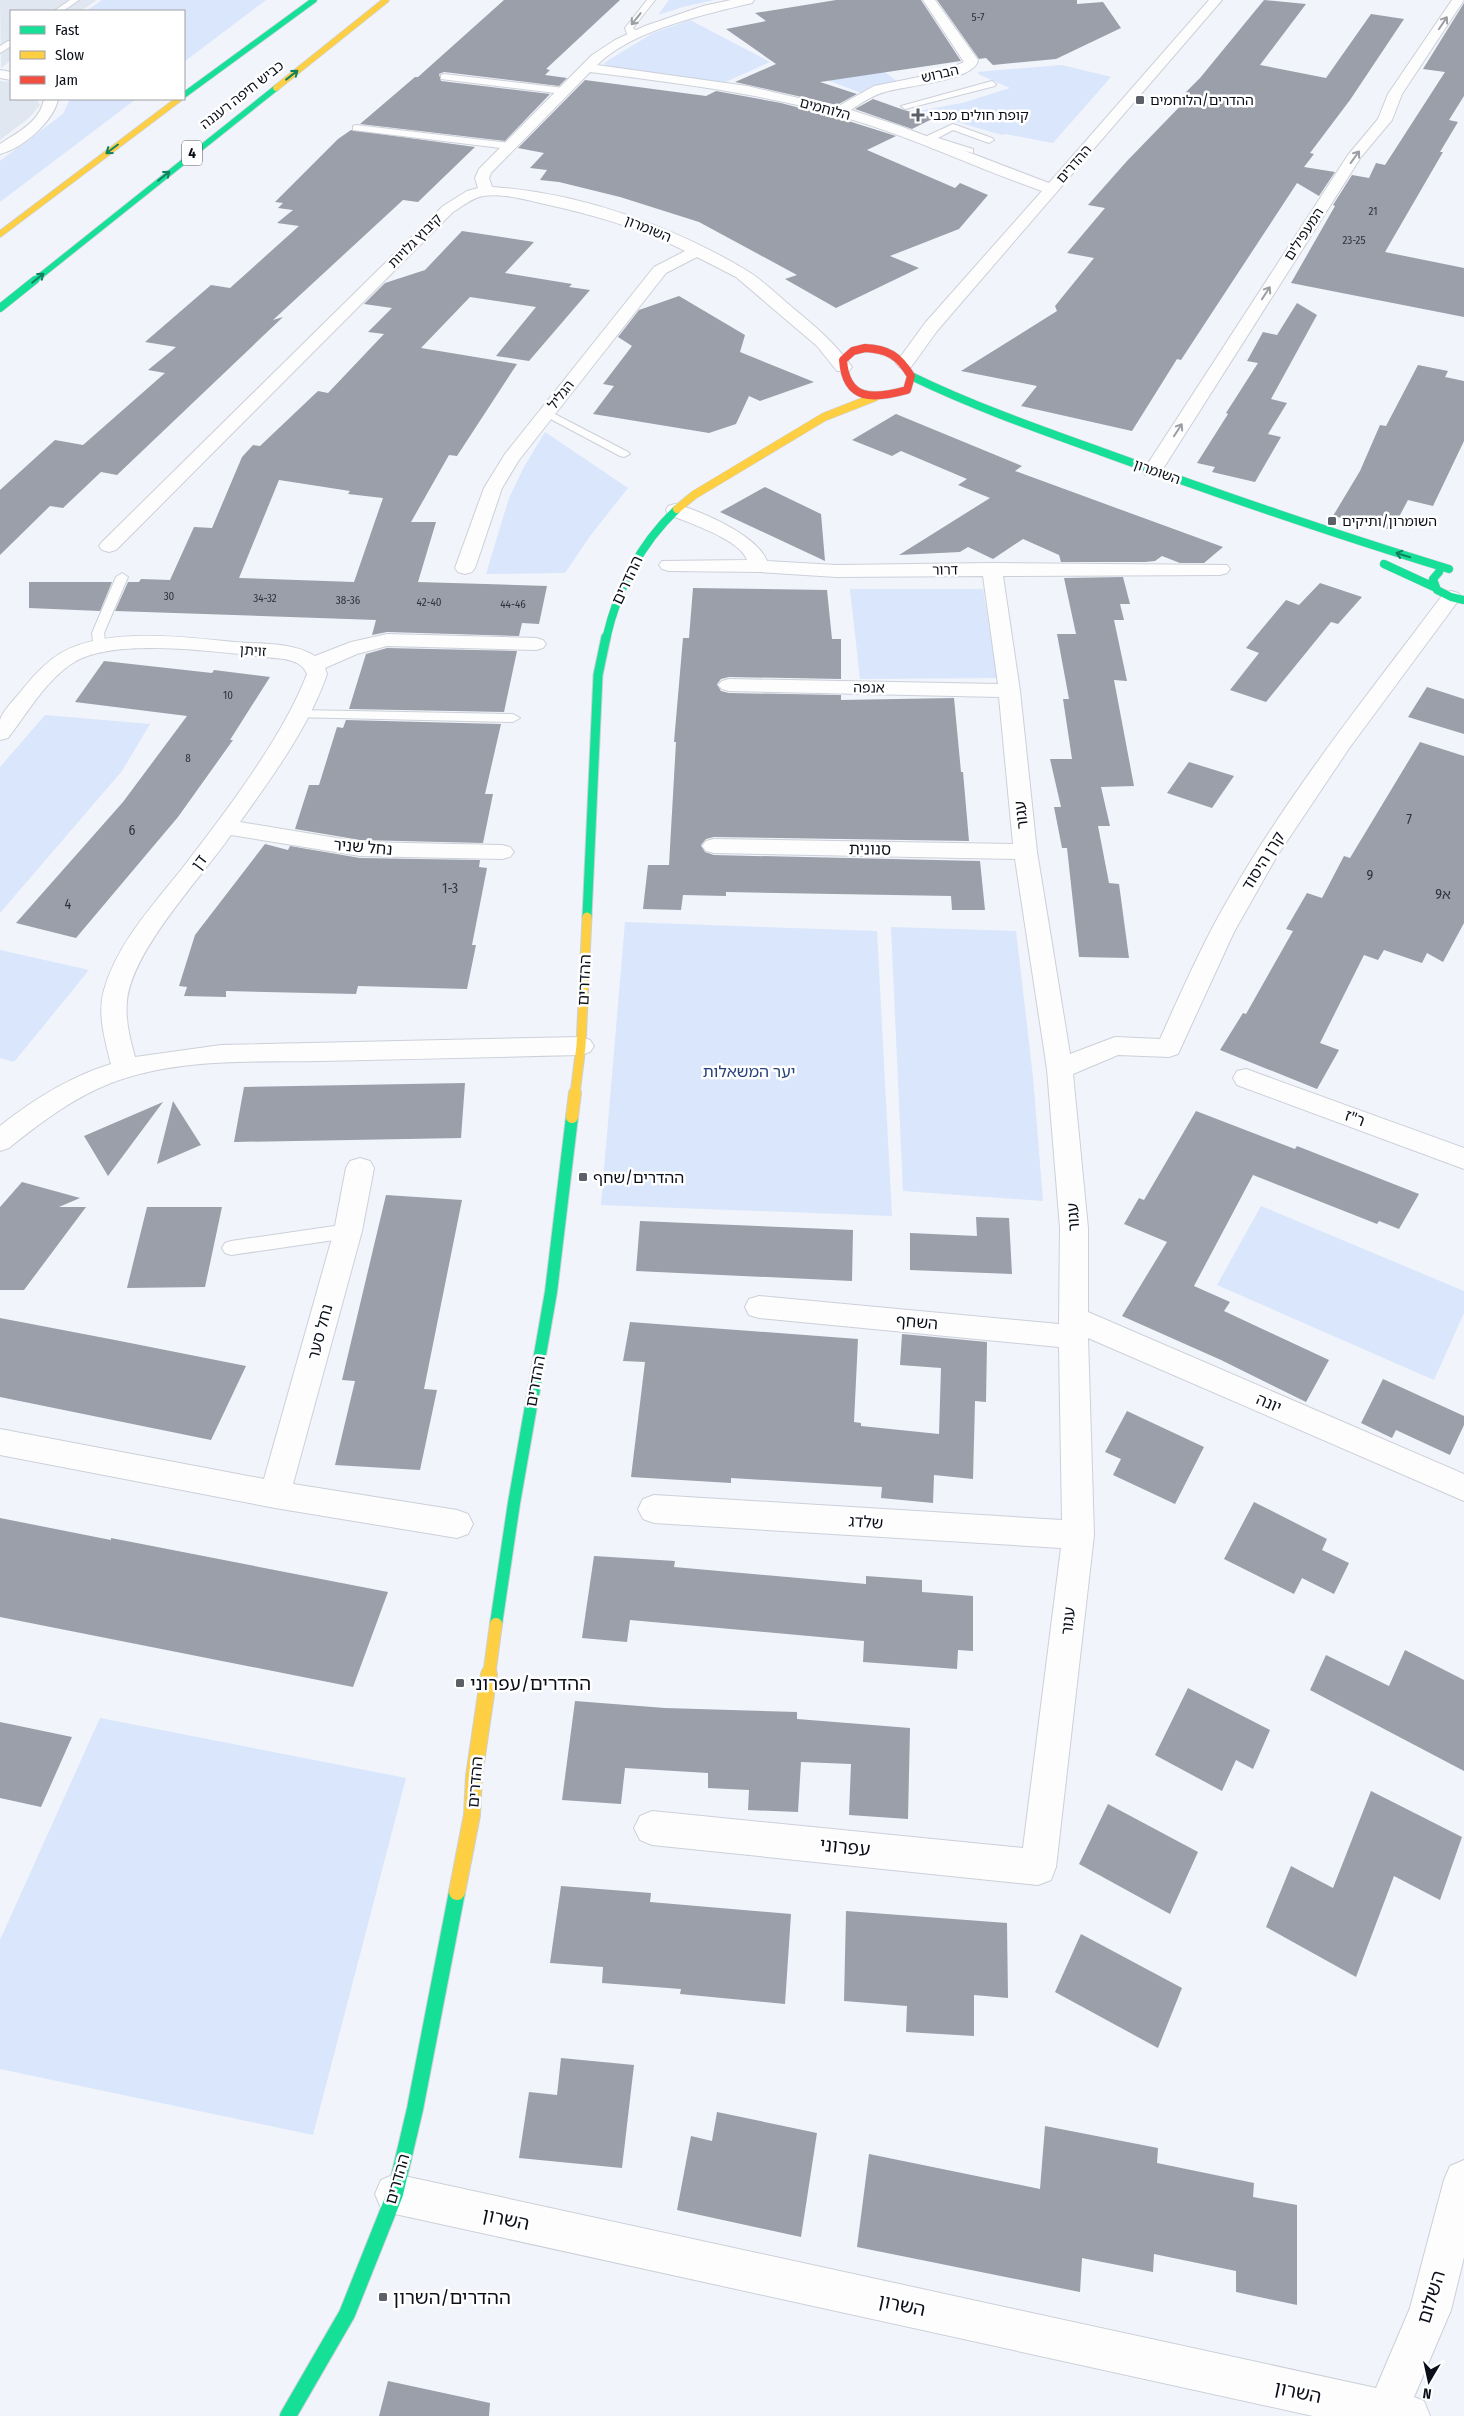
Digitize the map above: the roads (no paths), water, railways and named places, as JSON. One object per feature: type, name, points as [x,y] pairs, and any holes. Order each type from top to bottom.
[{"type":"main road","points":[[185,93],[303,0]]},
{"type":"main road","name":"כביש חיפה רעננה","points":[[185,93],[314,0]]},
{"type":"main road","name":"כביש חיפה רעננה","points":[[0,308],[386,0]]},
{"type":"main road","points":[[0,234],[177,100]]},
{"type":"main road","points":[[871,348],[898,354],[908,369],[907,390],[882,398],[862,395],[844,386],[843,362],[848,354],[871,348]]},
{"type":"main road","name":"השומרון","points":[[908,369],[931,387],[986,410],[1152,471],[1328,532],[1449,569],[1464,570]]},
{"type":"main road","name":"ההדרים","points":[[824,418],[844,386]]},
{"type":"main road","name":"השומרון","points":[[907,390],[986,410]]},
{"type":"main road","name":"ההדרים","points":[[288,2416],[347,2314],[395,2194],[416,2109],[472,1815],[474,1776],[514,1503],[551,1292],[581,1046],[598,675],[604,636],[616,600],[632,565],[658,526],[675,510],[694,495],[824,418],[876,397]]},
{"type":"main road","name":"השומרון","points":[[1328,532],[1369,557],[1450,594]]},
{"type":"main road","points":[[1449,569],[1435,575],[1432,579],[1450,594]]},
{"type":"street","name":"הברוש","points":[[838,112],[876,90],[896,84],[945,86],[967,67],[971,60],[929,0]]},
{"type":"street","name":"ההדרים","points":[[908,369],[932,327],[1216,0]]},
{"type":"street","name":"המעפילים","points":[[1152,471],[1355,155],[1379,129],[1394,104],[1395,94],[1458,0]]},
{"type":"street","points":[[486,191],[482,178],[484,172],[596,58],[637,35],[679,18],[741,1]]},
{"type":"street","name":"הלוחמים","points":[[587,68],[728,87],[838,112],[933,142],[1010,176],[1052,189]]},
{"type":"street","points":[[0,150],[44,118],[51,108],[51,100]]},
{"type":"street","name":"השומרון","points":[[486,191],[517,193],[595,210],[662,233],[742,274],[791,313],[833,352],[844,386]]},
{"type":"street","name":"קיבוץ גלויות","points":[[109,546],[448,209],[472,194],[486,191]]},
{"type":"street","name":"הגליל","points":[[465,568],[494,488],[511,458],[660,270],[696,250]]},
{"type":"street","name":"השומרון","points":[[791,313],[841,341],[871,348]]},
{"type":"street","name":"ההדרים","points":[[871,348],[906,341],[932,327]]},
{"type":"street","points":[[675,510],[732,535],[754,552],[759,566]]},
{"type":"street","name":"דרור","points":[[669,565],[759,566],[836,571],[1220,569]]},
{"type":"street","name":"עגור","points":[[992,569],[1009,691],[1025,852],[1060,1070],[1074,1228],[1073,1367],[1078,1535],[1038,1867]]},
{"type":"street","name":"קרן היסוד","points":[[1060,1070],[1116,1046],[1169,1048],[1209,957],[1243,893],[1300,804],[1450,594]]},
{"type":"street","points":[[314,665],[366,643],[387,640],[536,644]]},
{"type":"street","name":"זויתן","points":[[0,733],[45,678],[69,656],[99,646],[146,643],[284,653],[299,656],[314,665]]},
{"type":"street","name":"דן","points":[[125,1068],[113,1014],[116,990],[127,965],[145,934],[258,781],[314,685],[317,674],[314,665]]},
{"type":"street","name":"אנפה","points":[[729,685],[1009,691]]},
{"type":"street","name":"נחל שניר","points":[[225,827],[360,848],[502,852]]},
{"type":"street","name":"סנונית","points":[[714,846],[1025,852]]},
{"type":"street","points":[[0,1141],[26,1118],[56,1097],[93,1078],[125,1068],[171,1058],[221,1054],[581,1046]]},
{"type":"street","name":"ר\"ז","points":[[1246,1078],[1464,1159]]},
{"type":"street","name":"נחל סער","points":[[275,1495],[348,1231],[360,1168]]},
{"type":"street","name":"השחף","points":[[759,1307],[1074,1328]]},
{"type":"street","name":"יונה","points":[[1074,1328],[1464,1488]]},
{"type":"street","points":[[0,1442],[275,1495],[457,1524]]},
{"type":"street","name":"שלדג","points":[[654,1509],[1078,1535]]},
{"type":"street","name":"עפרוני","points":[[652,1828],[1038,1867]]},
{"type":"street","name":"השלום","points":[[1398,2414],[1430,2310],[1464,2180]]},
{"type":"street","name":"השרון","points":[[395,2194],[1398,2414]]},
{"type":"lane","points":[[60,10],[75,0]]},
{"type":"lane","points":[[637,35],[630,32],[629,28],[651,0]]},
{"type":"lane","points":[[444,77],[564,91]]},
{"type":"lane","points":[[905,106],[945,86],[992,84]]},
{"type":"lane","points":[[933,142],[953,127],[989,140]]},
{"type":"lane","points":[[356,128],[509,146]]},
{"type":"lane","points":[[933,142],[970,151]]},
{"type":"lane","points":[[547,413],[602,445],[624,454]]},
{"type":"lane","points":[[99,646],[98,633],[122,577]]},
{"type":"lane","points":[[298,714],[513,718]]},
{"type":"lane","points":[[231,1248],[348,1231]]},
{"type":"place","name":"ההדרים/הלוחמים","points":[[1140,100]]},
{"type":"place","name":"קופת חולים מכבי","points":[[918,115]]},
{"type":"place","name":"השומרון/ותיקים","points":[[1332,521]]},
{"type":"place","name":"ההדרים/שחף","points":[[583,1177]]},
{"type":"place","name":"ההדרים/עפרוני","points":[[460,1683]]},
{"type":"place","name":"ההדרים/השרון","points":[[383,2297]]},
{"type":"park label","name":"יער המשאלות","points":[[749,1071]]}]
